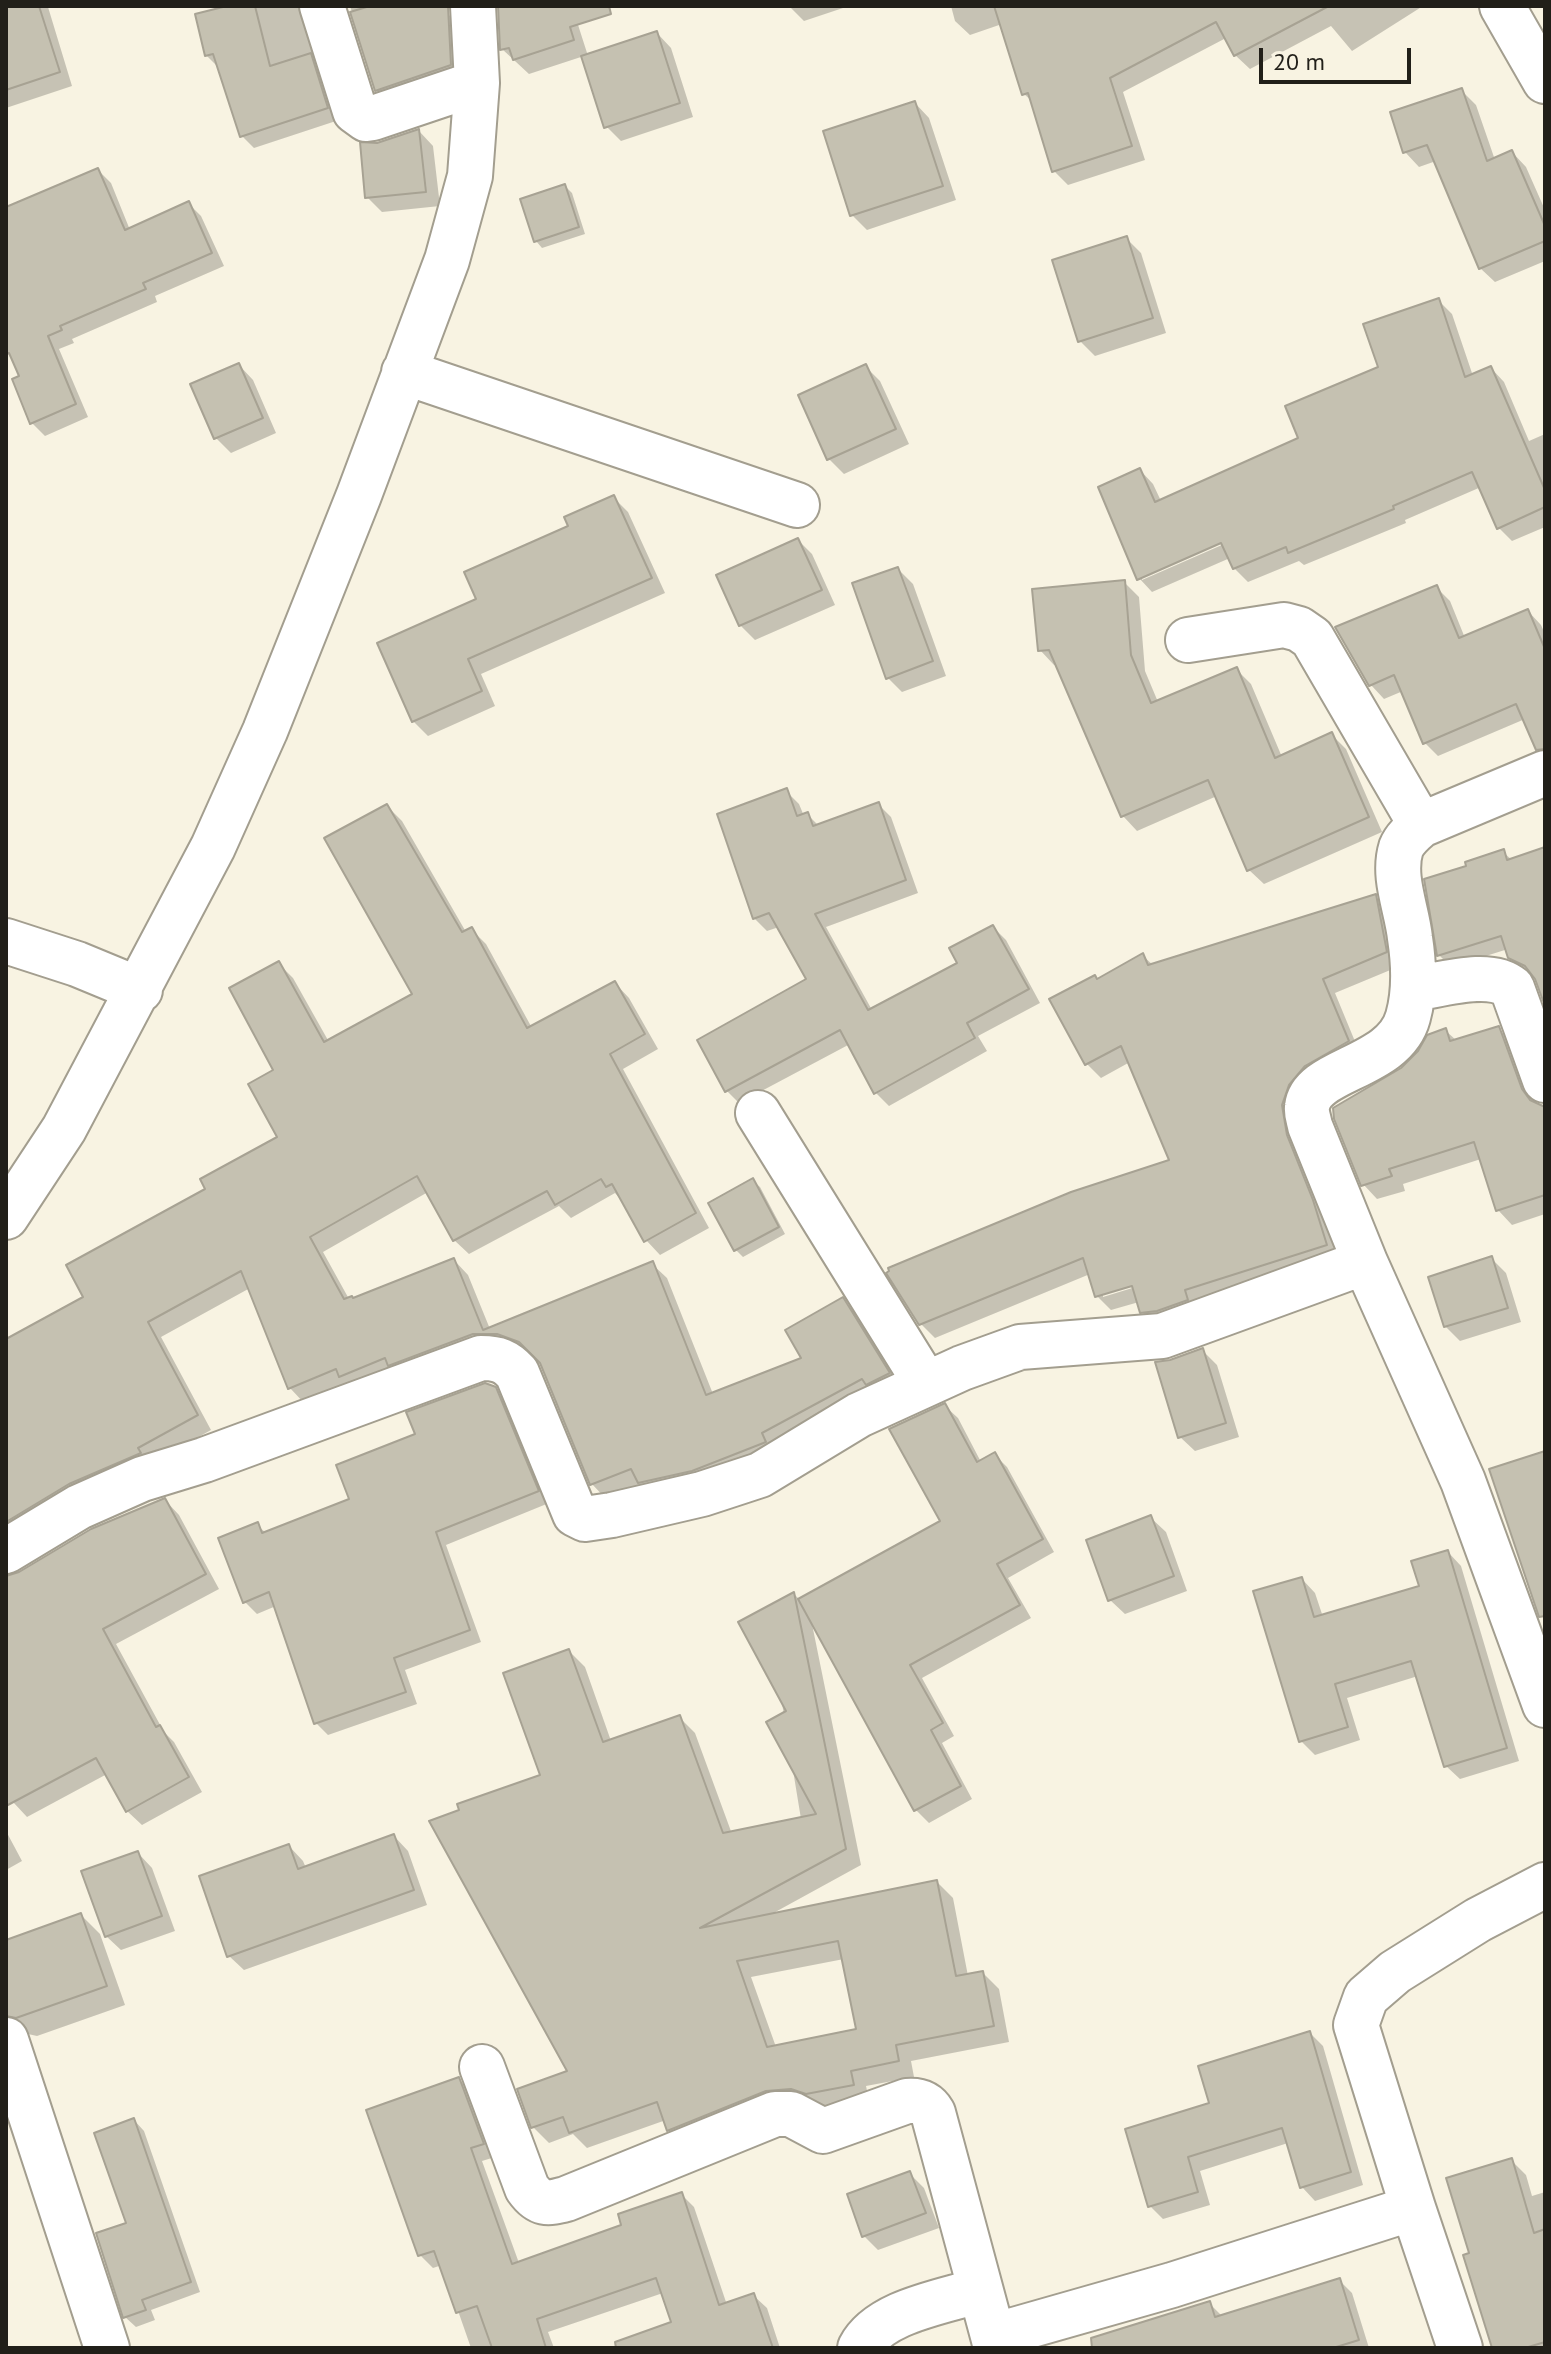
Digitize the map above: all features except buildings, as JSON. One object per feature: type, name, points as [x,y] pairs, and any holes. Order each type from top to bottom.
[{"type":"street","points":[[322,6],[355,111],[360,116],[373,118],[477,83]]},
{"type":"street","points":[[6,1217],[64,1129],[213,847],[265,731],[359,495],[447,260],[470,176],[477,83],[473,6]]},
{"type":"street","points":[[1502,6],[1545,81]]},
{"type":"street","points":[[404,372],[797,505]]},
{"type":"street","points":[[1188,640],[1284,625],[1299,629],[1312,638],[1421,825]]},
{"type":"street","points":[[1545,773],[1421,825],[1406,839],[1397,869],[1411,939],[1413,989],[1407,1020],[1397,1039],[1372,1059],[1325,1082],[1315,1090],[1306,1108],[1310,1126],[1365,1262],[1463,1481],[1545,1705]]},
{"type":"street","points":[[6,941],[77,964],[140,990]]},
{"type":"street","points":[[1413,989],[1492,978],[1508,984],[1545,1080]]},
{"type":"street","points":[[758,1113],[926,1384]]},
{"type":"street","points":[[6,1551],[79,1507],[142,1479],[204,1460],[481,1358],[497,1358],[517,1373],[565,1494],[575,1514],[585,1519],[702,1494],[760,1475],[859,1415],[962,1368],[1020,1347],[1162,1336],[1365,1262]]},
{"type":"street","points":[[1460,2348],[1356,2025],[1366,1997],[1395,1972],[1545,1885]]},
{"type":"street","points":[[6,2040],[107,2348]]},
{"type":"street","points":[[482,2067],[527,2188],[535,2199],[548,2203],[566,2199],[775,2114],[791,2114],[823,2131],[907,2101],[928,2105],[933,2113],[994,2342],[1413,2208]]},
{"type":"street","points":[[860,2348],[873,2331],[896,2316],[980,2290]]}]
